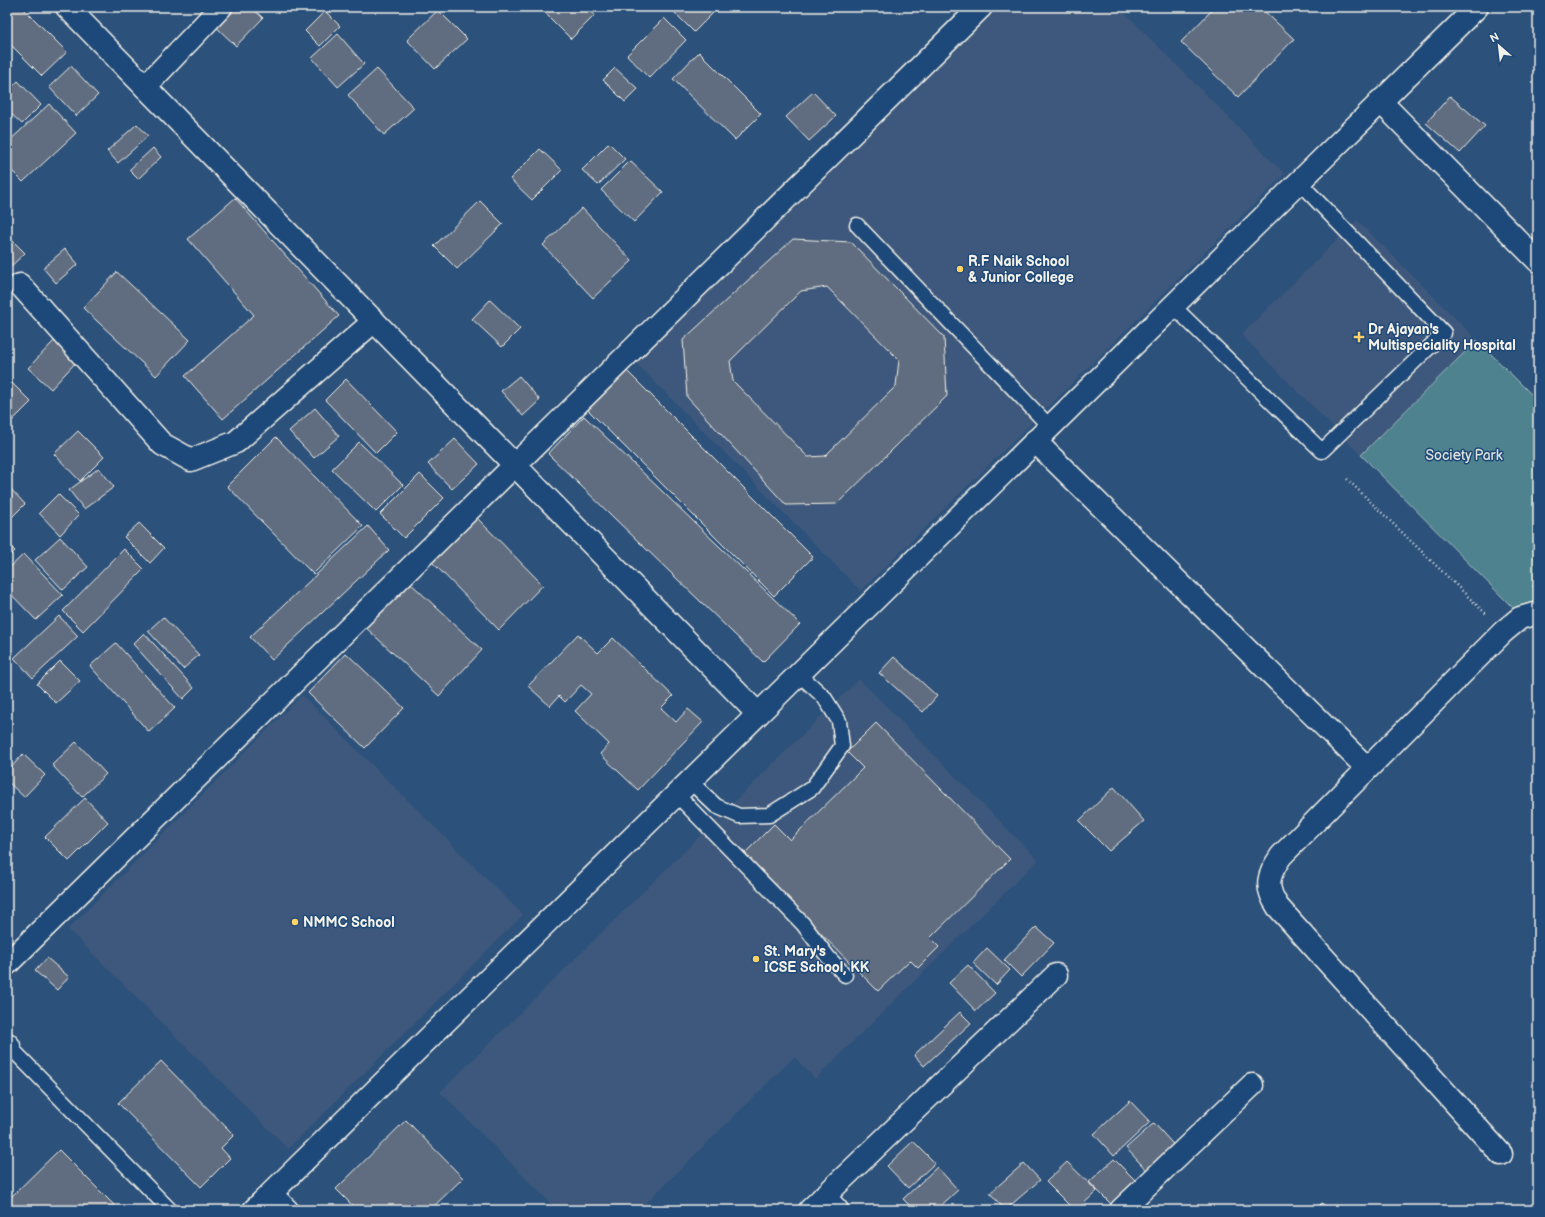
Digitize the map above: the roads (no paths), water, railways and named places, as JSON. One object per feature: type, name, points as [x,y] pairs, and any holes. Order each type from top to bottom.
[{"type":"street","points":[[67,7],[758,714]]},
{"type":"street","points":[[145,87],[221,7]]},
{"type":"street","points":[[7,964],[981,7]]},
{"type":"street","points":[[254,1210],[1477,7]]},
{"type":"street","points":[[1380,101],[1538,261]]},
{"type":"street","points":[[20,285],[162,444],[191,460],[236,442],[374,321]]},
{"type":"street","points":[[1043,434],[1367,768]]},
{"type":"street","points":[[1501,1154],[1278,907],[1268,886],[1270,871],[1281,856],[1367,768],[1503,632],[1520,618],[1538,613]]},
{"type":"street","points":[[824,1205],[1056,974]]},
{"type":"street","points":[[1121,1210],[1252,1085]]},
{"type":"street","points":[[271,1194],[287,1210]]},
{"type":"lane","points":[[1173,306],[1322,451],[1444,333],[1299,182]]},
{"type":"lane","points":[[857,225],[1043,434]]},
{"type":"lane","points":[[683,788],[716,806],[739,816],[769,815],[812,788],[842,746],[839,721],[824,697],[799,674]]},
{"type":"lane","points":[[683,788],[803,924],[828,957],[845,975]]},
{"type":"lane","points":[[8,1046],[170,1210]]},
{"type":"place","name":"R.F Naik School & Junior College","points":[[960,269]]},
{"type":"place","name":"Dr Ajayan's Multispeciality Hospital","points":[[1359,337]]},
{"type":"place","name":"NMMC School","points":[[295,922]]},
{"type":"place","name":"St. Mary's ICSE School, KK","points":[[756,959]]},
{"type":"park label","name":"Society Park","points":[[1464,455]]}]
